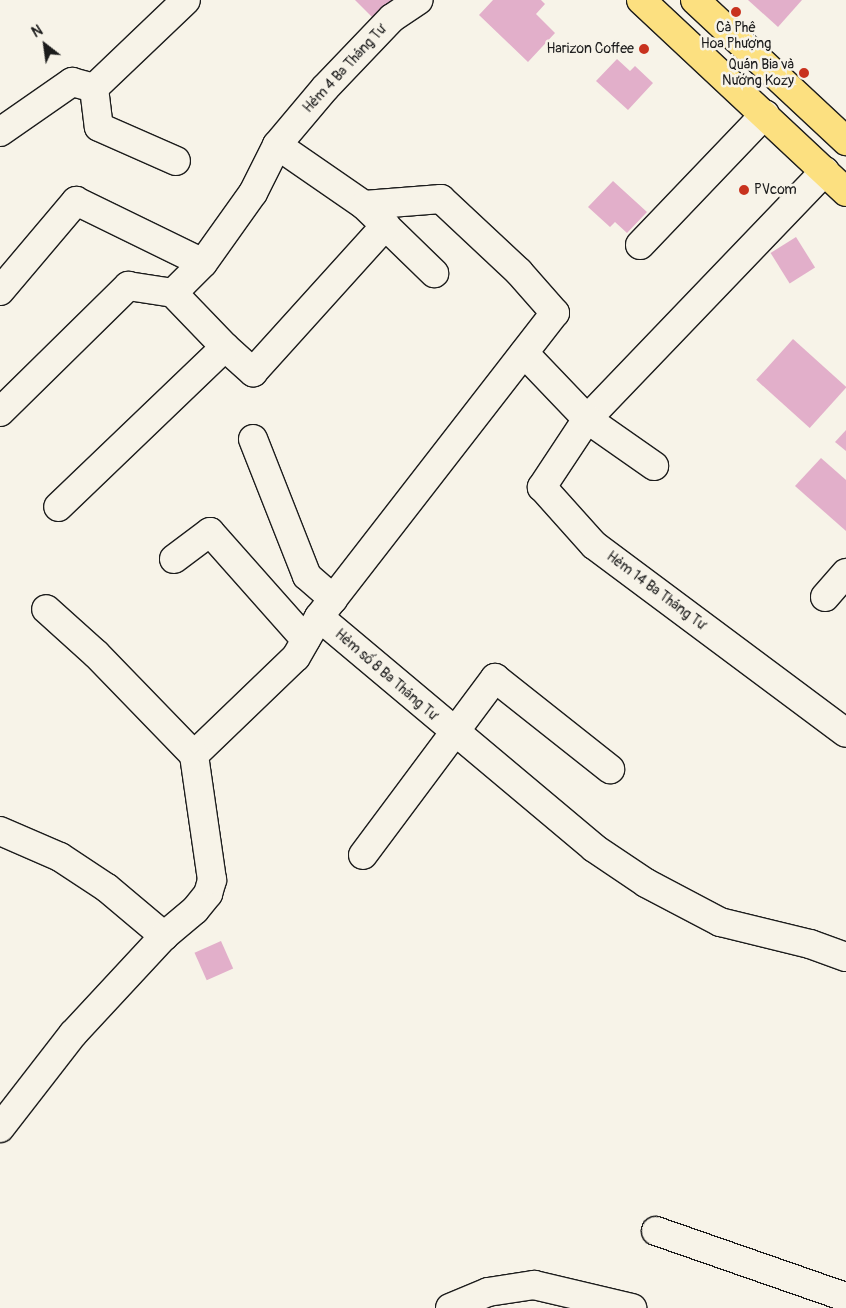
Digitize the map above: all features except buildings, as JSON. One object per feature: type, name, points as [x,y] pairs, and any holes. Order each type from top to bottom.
[{"type":"main road","points":[[641,0],[766,114],[846,192]]},
{"type":"main road","points":[[695,0],[846,141]]},
{"type":"street","points":[[94,88],[186,0]]},
{"type":"street","name":"Hẻm 4 Ba Tháng Tư","points":[[173,293],[203,263],[253,193],[278,145],[392,18],[419,0]]},
{"type":"street","points":[[0,132],[72,82],[94,88]]},
{"type":"street","points":[[94,88],[99,126],[176,161]]},
{"type":"street","points":[[640,245],[766,114]]},
{"type":"street","points":[[278,145],[364,205],[434,273]]},
{"type":"street","points":[[587,419],[825,171]]},
{"type":"street","points":[[194,755],[296,657],[319,619],[555,313],[520,272],[441,199],[364,205]]},
{"type":"street","points":[[0,291],[76,201],[203,263]]},
{"type":"street","points":[[0,412],[128,286],[173,293],[225,347],[253,372],[386,226]]},
{"type":"street","points":[[58,508],[225,347]]},
{"type":"street","points":[[524,353],[587,419],[654,466]]},
{"type":"street","name":"Hẻm 14 Ba Tháng Tư","points":[[587,419],[542,487],[594,545],[846,733]]},
{"type":"street","points":[[253,439],[307,576],[319,619]]},
{"type":"street","points":[[174,559],[210,532],[319,619]]},
{"type":"street","points":[[825,597],[846,573]]},
{"type":"street","points":[[0,1128],[73,1034],[164,936],[195,910],[208,894],[212,880],[194,755],[96,654],[46,609]]},
{"type":"street","name":"Hẻm số 8 Ba Tháng Tư","points":[[319,619],[454,734],[594,848],[646,883],[720,922],[810,944],[846,958]]},
{"type":"street","points":[[363,855],[496,678],[610,769]]},
{"type":"street","points":[[0,830],[60,857],[106,888],[164,936]]},
{"type":"street","points":[[656,1231],[846,1297]]},
{"type":"street","points":[[450,1308],[488,1292],[534,1285],[577,1300],[632,1308]]},
{"type":"place","name":"Cà Phê Hoa Phượng","points":[[736,12]]},
{"type":"place","name":"Harizon Coffee","points":[[644,49]]},
{"type":"place","name":"Quán Bia và Nướng Kozy","points":[[804,73]]},
{"type":"place","name":"PVcom","points":[[744,190]]}]
